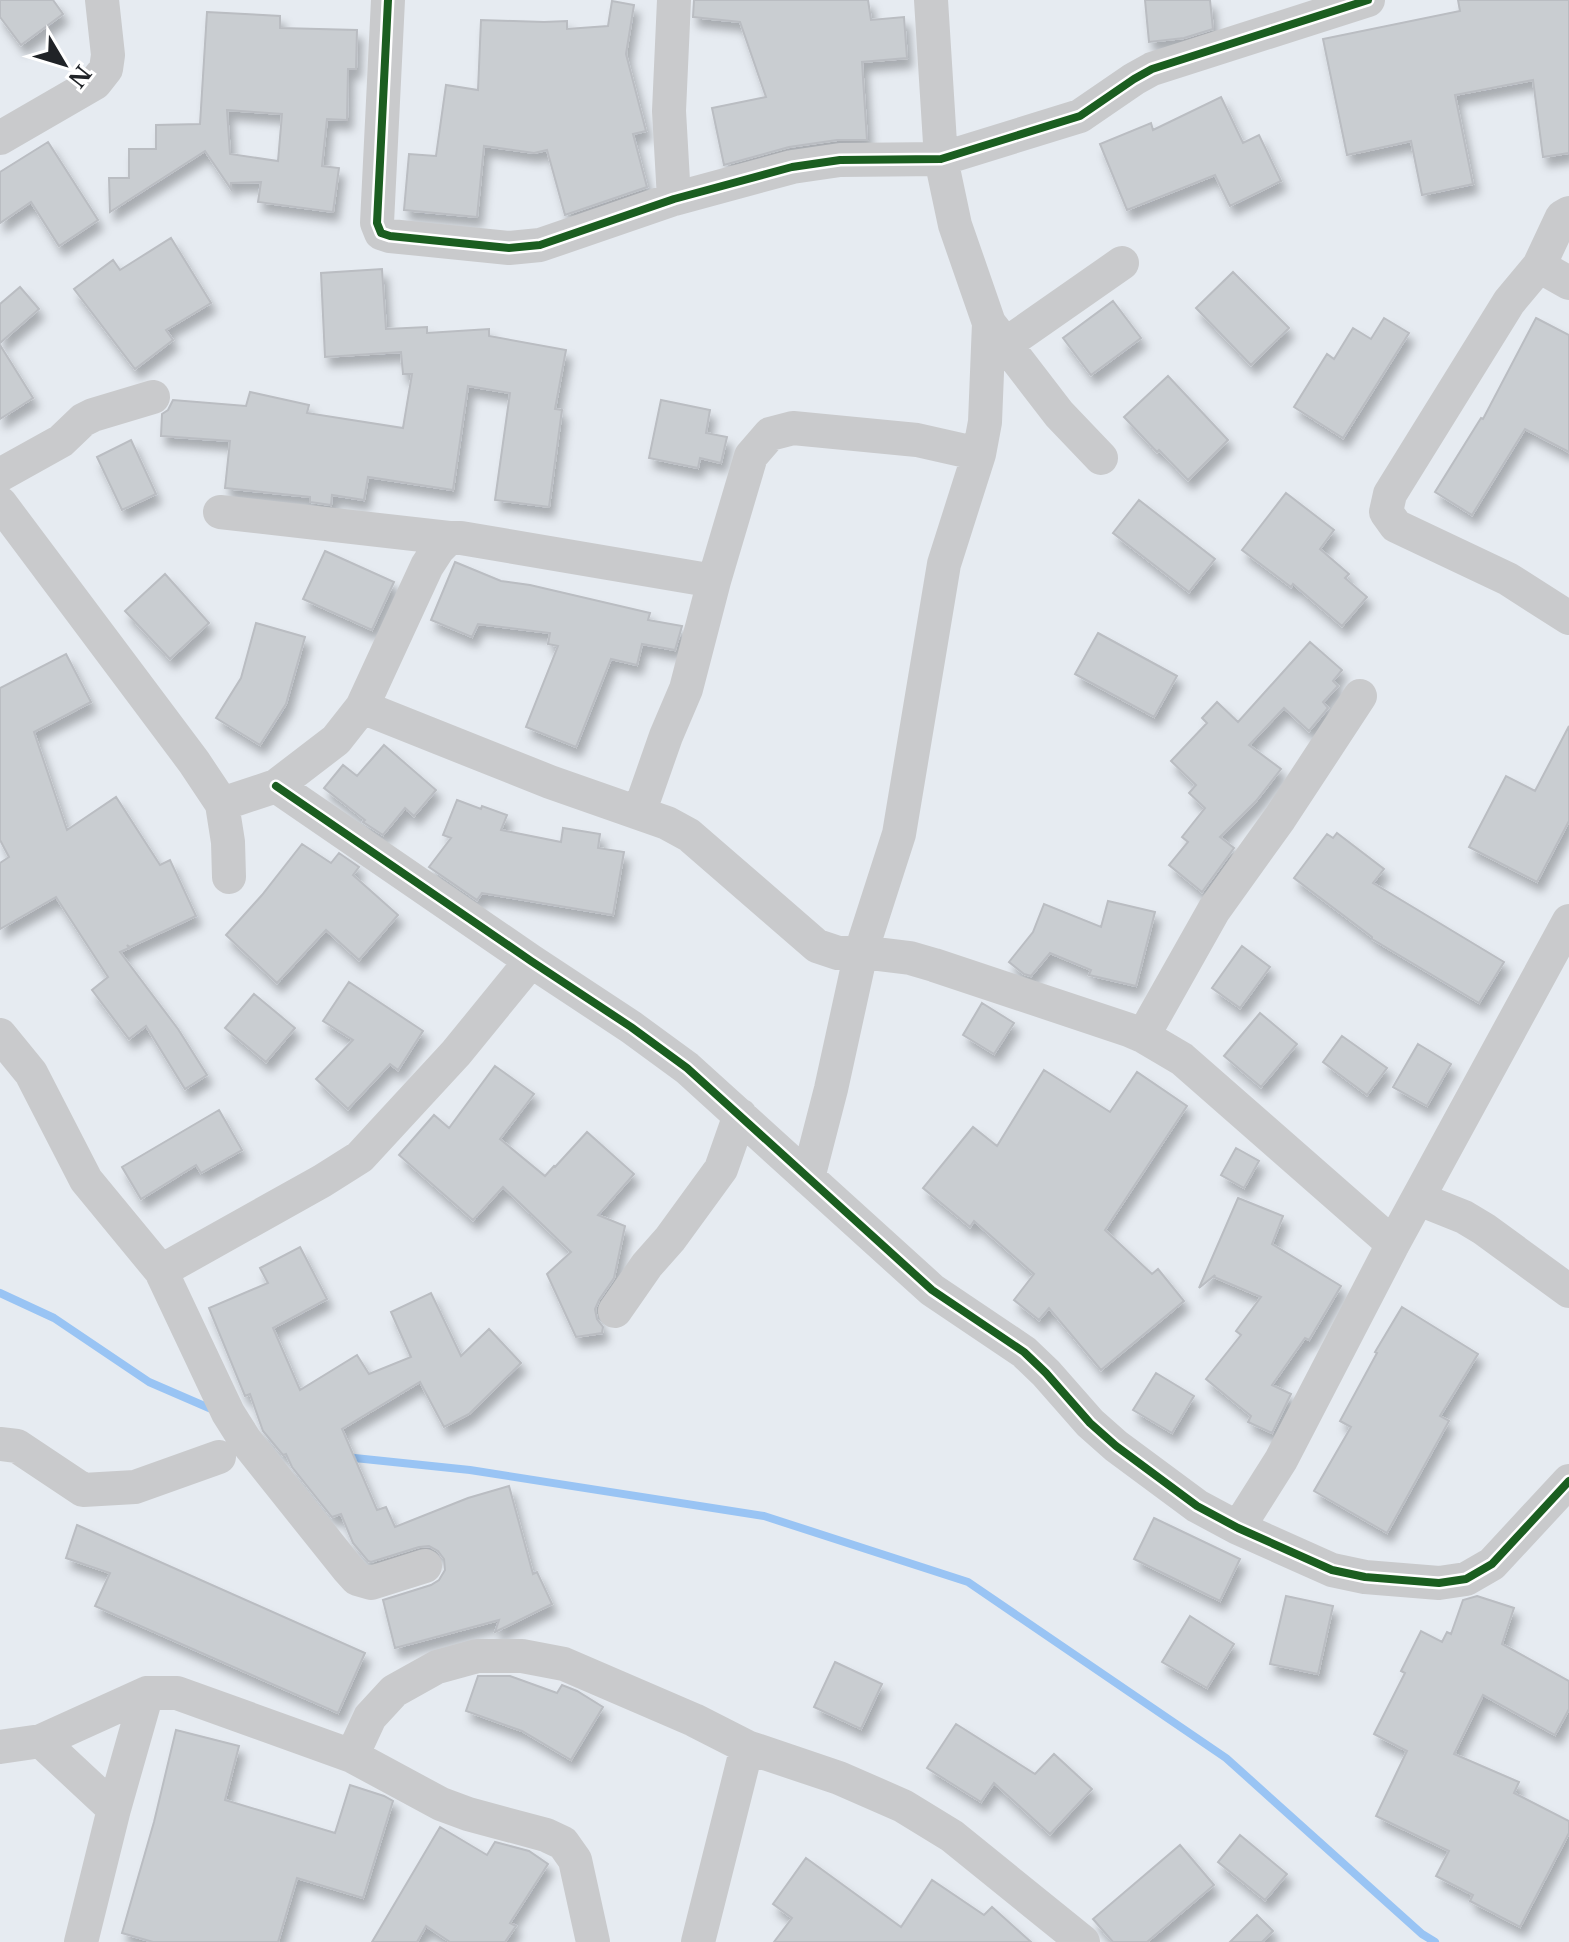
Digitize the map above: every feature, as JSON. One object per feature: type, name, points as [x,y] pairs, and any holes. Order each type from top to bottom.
[{"type":"street","points":[[0,138],[95,83],[106,69],[108,55],[102,0]]},
{"type":"street","points":[[388,0],[377,223],[381,233],[509,248],[540,245],[674,199],[792,167],[840,160],[941,159],[1080,116],[1152,69],[1368,0]]},
{"type":"street","points":[[674,0],[669,111],[674,199]]},
{"type":"street","points":[[931,0],[941,159],[955,225],[998,333],[1059,414],[1101,458]]},
{"type":"street","points":[[1569,213],[1562,217],[1539,266],[1509,302],[1390,494],[1386,512],[1396,526],[1508,579],[1569,618]]},
{"type":"street","points":[[998,333],[1122,263]]},
{"type":"street","points":[[1539,266],[1569,283]]},
{"type":"street","points":[[808,1178],[861,952],[899,834],[944,564],[979,454],[998,333]]},
{"type":"street","points":[[0,475],[61,441],[83,420],[153,397]]},
{"type":"street","points":[[639,813],[686,689],[751,456],[770,434],[793,428],[917,440],[979,454]]},
{"type":"street","points":[[0,503],[222,804],[229,877]]},
{"type":"street","points":[[220,512],[461,538],[714,581]]},
{"type":"street","points":[[222,804],[276,786],[336,740],[362,707],[427,566],[449,538]]},
{"type":"street","points":[[1143,1036],[1214,910],[1280,818],[1360,696]]},
{"type":"street","points":[[362,707],[550,782],[667,823],[689,835],[817,946],[838,953],[861,952],[910,958],[1143,1036],[1182,1059],[1393,1244]]},
{"type":"street","points":[[276,786],[687,1068],[932,1290],[1024,1352],[1090,1423],[1197,1506],[1332,1570],[1365,1577],[1439,1583],[1466,1579],[1492,1564],[1569,1481]]},
{"type":"street","points":[[1238,1528],[1281,1460],[1393,1244],[1569,921]]},
{"type":"street","points":[[161,1271],[360,1157],[456,1053],[531,961]]},
{"type":"street","points":[[0,1035],[31,1073],[86,1180],[161,1271],[228,1413],[245,1440],[348,1569],[357,1579],[371,1583],[425,1566]]},
{"type":"street","points":[[615,1311],[721,1169],[740,1115]]},
{"type":"street","points":[[1419,1199],[1464,1217],[1484,1229],[1569,1291]]},
{"type":"street","points":[[0,1444],[17,1446],[83,1490],[135,1487],[219,1457]]},
{"type":"street","points":[[352,1756],[370,1717],[394,1691],[437,1667],[477,1656],[522,1656],[564,1664],[694,1720],[747,1747],[839,1778],[903,1806],[952,1836],[1083,1942]]},
{"type":"street","points":[[81,1942],[147,1693]]},
{"type":"street","points":[[0,1747],[41,1741],[147,1693],[177,1693],[352,1756],[441,1804],[546,1835],[563,1843],[575,1860],[593,1942]]},
{"type":"street","points":[[41,1741],[114,1809]]},
{"type":"street","points":[[698,1942],[747,1747]]},
{"type":"building","points":[[0,0],[53,0],[63,14],[21,45],[0,17]]},
{"type":"building","points":[[694,0],[868,0],[871,20],[904,17],[907,58],[862,62],[867,140],[837,140],[789,147],[724,165],[712,108],[766,97],[740,22],[693,17]]},
{"type":"building","points":[[1145,0],[1210,0],[1213,29],[1184,38],[1149,42]]},
{"type":"building","points":[[1458,0],[1569,0],[1569,153],[1543,157],[1533,80],[1455,95],[1473,184],[1422,195],[1411,141],[1347,155],[1323,39],[1460,11]]},
{"type":"building","points":[[612,1],[634,5],[626,54],[646,131],[633,134],[647,187],[565,215],[547,150],[534,153],[484,146],[477,217],[404,210],[409,154],[436,156],[446,85],[478,90],[481,20],[567,21],[567,29],[608,26]]},
{"type":"building","points":[[207,12],[280,16],[280,28],[357,30],[356,69],[348,69],[347,120],[327,119],[322,166],[339,168],[333,212],[258,202],[261,182],[231,183],[231,189],[205,151],[110,212],[109,178],[129,178],[129,149],[156,149],[156,125],[200,124]],"holes":[[[227,110],[282,114],[278,161],[230,154]]]},
{"type":"building","points":[[1221,97],[1243,143],[1259,135],[1281,181],[1230,206],[1215,175],[1127,210],[1100,144],[1151,123],[1153,130]]},
{"type":"building","points":[[48,142],[98,220],[59,246],[31,202],[0,223],[0,172]]},
{"type":"building","points":[[171,238],[211,303],[166,330],[173,340],[135,369],[74,289],[113,260],[120,270]]},
{"type":"building","points":[[382,269],[386,329],[427,327],[427,333],[489,329],[489,336],[566,350],[555,409],[562,410],[549,507],[495,500],[510,393],[468,386],[453,490],[368,477],[364,500],[332,495],[331,505],[310,502],[310,497],[225,488],[230,441],[161,436],[162,414],[173,400],[246,406],[250,392],[309,405],[307,413],[403,428],[412,374],[403,374],[401,352],[325,357],[321,273]]},
{"type":"building","points":[[1233,272],[1289,328],[1251,365],[1196,308]]},
{"type":"building","points":[[20,287],[39,309],[0,343],[0,304]]},
{"type":"building","points":[[1113,301],[1141,338],[1091,375],[1063,338]]},
{"type":"building","points":[[1384,318],[1409,333],[1343,438],[1294,407],[1327,354],[1334,359],[1353,328],[1371,339]]},
{"type":"building","points":[[1536,318],[1569,335],[1569,452],[1525,429],[1472,515],[1435,492],[1483,419]]},
{"type":"building","points":[[0,345],[33,398],[0,419]]},
{"type":"building","points":[[1168,376],[1228,440],[1188,480],[1124,417]]},
{"type":"building","points":[[661,400],[710,410],[706,433],[727,437],[721,463],[700,458],[698,468],[649,458]]},
{"type":"building","points":[[131,440],[156,494],[122,510],[97,457]]},
{"type":"building","points":[[1286,493],[1334,530],[1320,549],[1349,574],[1345,578],[1367,597],[1342,626],[1293,584],[1291,587],[1242,550]]},
{"type":"building","points":[[1139,500],[1215,559],[1189,592],[1113,533]]},
{"type":"building","points":[[325,551],[394,582],[372,630],[303,599]]},
{"type":"building","points":[[455,562],[501,581],[650,613],[648,620],[682,626],[675,650],[642,644],[637,665],[611,659],[576,747],[526,727],[558,646],[548,644],[550,633],[478,624],[472,637],[431,620]]},
{"type":"building","points":[[165,574],[209,623],[170,659],[125,611]]},
{"type":"building","points":[[256,623],[305,637],[286,704],[260,745],[216,718],[241,678]]},
{"type":"building","points":[[1098,633],[1177,676],[1154,717],[1075,674]]},
{"type":"building","points":[[1310,642],[1342,670],[1333,681],[1338,686],[1323,702],[1328,708],[1309,731],[1284,708],[1249,745],[1281,769],[1256,801],[1220,837],[1234,848],[1202,892],[1169,865],[1188,842],[1182,837],[1205,808],[1189,793],[1196,785],[1171,761],[1207,723],[1202,718],[1217,702],[1238,722]]},
{"type":"building","points":[[66,654],[91,702],[34,732],[67,830],[116,797],[160,865],[170,860],[196,916],[130,947],[127,945],[129,948],[120,952],[178,1029],[207,1075],[185,1089],[146,1026],[129,1039],[92,990],[108,977],[56,897],[0,929],[0,863],[9,857],[0,840],[0,688]]},
{"type":"building","points":[[1569,726],[1569,821],[1537,882],[1469,847],[1506,776],[1535,791]]},
{"type":"building","points":[[384,745],[436,790],[414,816],[405,808],[383,835],[324,788],[343,765],[357,776]]},
{"type":"building","points":[[457,800],[507,815],[501,830],[561,842],[563,828],[600,834],[598,848],[624,852],[613,915],[482,893],[477,900],[429,867],[451,838],[443,835]]},
{"type":"building","points":[[1337,833],[1384,869],[1373,883],[1504,962],[1479,1003],[1372,939],[1294,878],[1327,834],[1333,838]]},
{"type":"building","points":[[302,844],[331,863],[339,853],[359,867],[353,875],[398,915],[359,960],[326,930],[277,983],[226,935]]},
{"type":"building","points":[[1108,901],[1155,912],[1136,986],[1089,975],[1091,970],[1050,953],[1031,976],[1009,962],[1033,932],[1044,904],[1101,927]]},
{"type":"building","points":[[1242,946],[1270,967],[1240,1008],[1212,988]]},
{"type":"building","points":[[349,982],[423,1031],[398,1070],[390,1064],[348,1109],[316,1079],[353,1040],[323,1021]]},
{"type":"building","points":[[254,994],[295,1028],[266,1062],[225,1028]]},
{"type":"building","points":[[982,1003],[1014,1023],[994,1054],[963,1035]]},
{"type":"building","points":[[1260,1013],[1297,1044],[1261,1087],[1224,1056]]},
{"type":"building","points":[[1342,1036],[1387,1068],[1367,1095],[1323,1062]]},
{"type":"building","points":[[1418,1044],[1451,1064],[1427,1106],[1393,1087]]},
{"type":"building","points":[[495,1066],[534,1094],[500,1139],[545,1176],[587,1132],[634,1174],[598,1215],[625,1226],[614,1278],[595,1309],[603,1327],[602,1333],[576,1337],[547,1274],[571,1252],[503,1187],[473,1220],[399,1155],[434,1115],[449,1128]]},
{"type":"building","points":[[1044,1070],[1110,1112],[1137,1072],[1187,1106],[1105,1230],[1152,1274],[1158,1269],[1184,1301],[1101,1370],[1049,1308],[1039,1320],[1014,1300],[1034,1274],[974,1221],[970,1227],[923,1188],[973,1127],[997,1146]]},
{"type":"building","points":[[219,1110],[242,1150],[201,1173],[196,1165],[141,1199],[122,1167]]},
{"type":"building","points":[[1236,1148],[1259,1161],[1244,1188],[1221,1175]]},
{"type":"building","points":[[1238,1198],[1283,1216],[1272,1244],[1341,1286],[1309,1340],[1305,1338],[1272,1385],[1291,1394],[1272,1433],[1248,1422],[1251,1416],[1206,1379],[1241,1335],[1236,1331],[1261,1297],[1215,1275],[1199,1288]]},
{"type":"building","points":[[300,1247],[327,1299],[273,1328],[300,1390],[357,1355],[369,1374],[411,1357],[391,1312],[431,1293],[461,1356],[489,1329],[521,1363],[469,1414],[444,1427],[420,1382],[342,1429],[377,1510],[386,1507],[395,1527],[468,1498],[509,1486],[533,1574],[537,1572],[552,1604],[495,1632],[499,1620],[395,1648],[383,1600],[439,1580],[445,1570],[444,1559],[429,1546],[368,1561],[353,1543],[341,1514],[332,1517],[292,1467],[286,1454],[283,1455],[263,1431],[250,1394],[245,1396],[209,1308],[268,1283],[260,1268]]},
{"type":"building","points":[[1402,1307],[1478,1354],[1440,1416],[1449,1421],[1387,1533],[1314,1491],[1351,1427],[1340,1421]]},
{"type":"building","points":[[1156,1373],[1194,1396],[1172,1433],[1133,1410]]},
{"type":"building","points":[[1154,1518],[1240,1559],[1220,1601],[1134,1559]]},
{"type":"building","points":[[77,1525],[365,1653],[338,1713],[95,1606],[110,1573],[66,1558]]},
{"type":"building","points":[[1286,1596],[1333,1606],[1318,1674],[1270,1664]]},
{"type":"building","points":[[1477,1596],[1514,1608],[1502,1644],[1569,1681],[1569,1709],[1555,1735],[1483,1695],[1454,1754],[1519,1782],[1514,1793],[1569,1821],[1569,1833],[1520,1927],[1470,1901],[1473,1895],[1436,1876],[1449,1851],[1376,1816],[1407,1751],[1374,1734],[1405,1673],[1401,1671],[1421,1631],[1442,1642],[1447,1632],[1451,1634],[1463,1600]]},
{"type":"building","points":[[1190,1616],[1234,1644],[1207,1688],[1162,1662]]},
{"type":"building","points":[[835,1662],[882,1684],[861,1729],[814,1707]]},
{"type":"building","points":[[478,1676],[510,1676],[557,1693],[562,1685],[603,1707],[571,1760],[522,1731],[466,1711]]},
{"type":"building","points":[[956,1724],[1035,1774],[1054,1754],[1092,1789],[1050,1834],[994,1783],[981,1802],[927,1768]]},
{"type":"building","points":[[176,1730],[239,1746],[225,1800],[335,1833],[350,1785],[393,1801],[363,1898],[297,1878],[278,1942],[153,1942],[122,1933]]},
{"type":"building","points":[[440,1827],[487,1855],[495,1842],[529,1851],[548,1864],[510,1923],[516,1926],[505,1942],[450,1942],[426,1926],[417,1942],[372,1942]]},
{"type":"building","points":[[1240,1835],[1287,1874],[1265,1900],[1218,1862]]},
{"type":"building","points":[[1180,1845],[1214,1885],[1147,1942],[1113,1942],[1093,1919]]},
{"type":"building","points":[[806,1858],[901,1927],[932,1880],[984,1915],[992,1907],[1031,1942],[774,1942],[792,1918],[773,1904]]},
{"type":"building","points":[[1257,1915],[1273,1931],[1262,1942],[1230,1942]]},
{"type":"waterway","points":[[0,1293],[54,1318],[149,1382],[216,1411]]},
{"type":"waterway","points":[[345,1457],[470,1470],[764,1516],[968,1582],[1226,1758],[1422,1934],[1435,1942]]},
{"type":"cycle path","points":[[388,0],[377,223],[381,233],[509,248],[540,245],[674,199],[792,167],[840,160],[941,159],[1080,116],[1152,69],[1368,0]]},
{"type":"cycle path","points":[[276,786],[687,1068],[932,1290],[1024,1352],[1090,1423],[1197,1506],[1332,1570],[1365,1577],[1439,1583],[1466,1579],[1492,1564],[1569,1481]]}]
